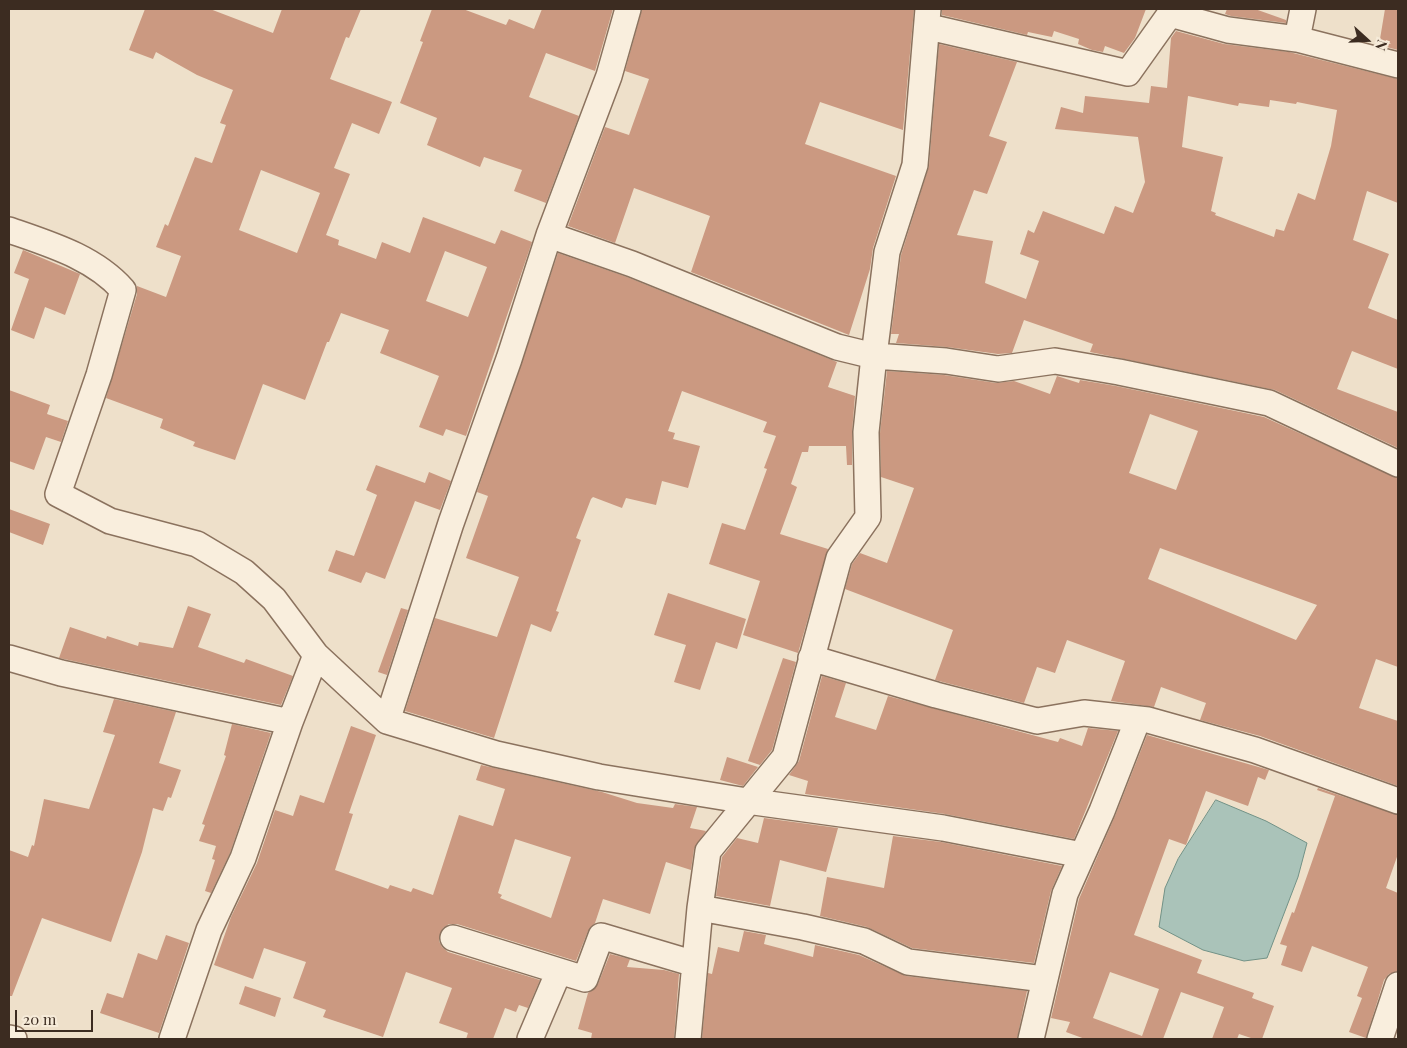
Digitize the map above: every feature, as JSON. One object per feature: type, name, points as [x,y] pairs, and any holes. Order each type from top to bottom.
[{"type":"street","points":[[388,721],[451,523],[509,359],[549,235],[609,76],[628,9]]},
{"type":"street","points":[[1297,39],[1303,9]]},
{"type":"street","points":[[688,1039],[700,908],[708,851],[746,801],[785,757],[839,558],[868,517],[866,432],[874,356],[887,252],[915,165],[928,18],[1128,73],[1170,14],[1228,30],[1297,39],[1398,65]]},
{"type":"street","points":[[9,230],[57,247],[108,274],[122,290],[99,375],[58,494],[110,521],[197,544],[244,572],[274,599],[316,655],[388,721],[496,754],[599,777],[746,801],[943,828],[1082,855]]},
{"type":"street","points":[[549,235],[632,264],[837,347],[874,356],[946,361],[998,369],[1055,360],[1269,403],[1398,464]]},
{"type":"street","points":[[172,1039],[209,930],[243,858],[290,722],[316,655]]},
{"type":"street","points":[[9,658],[62,673],[154,691],[290,722]]},
{"type":"street","points":[[811,658],[936,696],[1037,721],[1084,713],[1138,719],[1255,750],[1398,800]]},
{"type":"street","points":[[1038,1037],[1044,979],[1065,894],[1138,719]]},
{"type":"street","points":[[700,908],[803,926],[864,940],[908,962],[1044,979]]},
{"type":"street","points":[[453,938],[585,979],[601,936],[695,964]]},
{"type":"street","points":[[530,1039],[559,971]]},
{"type":"street","points":[[1380,1039],[1398,985]]},
{"type":"street","points":[[9,1038],[14,1039]]},
{"type":"shaded area","points":[[1216,800],[1266,821],[1307,843],[1298,877],[1267,958],[1244,961],[1203,950],[1159,927],[1165,888],[1178,859]]},
{"type":"building","points":[[145,9],[210,9],[273,33],[282,9],[361,9],[349,38],[346,37],[330,79],[392,102],[379,134],[352,123],[334,168],[350,174],[326,235],[339,240],[338,245],[376,259],[382,242],[410,253],[423,217],[495,244],[501,230],[532,242],[466,436],[446,429],[443,436],[419,427],[439,376],[380,353],[389,330],[341,313],[329,342],[327,342],[305,400],[263,384],[235,460],[193,446],[195,442],[160,428],[163,419],[106,398],[137,294],[137,286],[166,297],[181,256],[156,247],[165,224],[168,226],[195,157],[212,163],[226,125],[220,123],[233,90],[197,75],[156,52],[153,59],[129,50]],"holes":[[[261,170],[320,193],[297,253],[239,230]],[[445,251],[487,267],[468,317],[426,301]]]},
{"type":"building","points":[[432,9],[463,9],[506,25],[509,19],[534,29],[542,9],[613,9],[595,71],[546,53],[529,97],[579,116],[546,203],[514,191],[522,170],[484,157],[480,167],[427,145],[437,118],[400,103],[423,42],[420,41]]},
{"type":"building","points":[[642,9],[914,9],[903,130],[820,102],[805,144],[896,176],[873,248],[870,269],[849,335],[691,272],[710,216],[634,188],[615,243],[568,226],[605,127],[629,135],[649,79],[625,71]]},
{"type":"building","points":[[942,9],[1146,9],[1135,38],[1124,53],[1105,46],[1103,52],[1092,50],[1078,44],[1079,39],[1054,31],[1052,37],[1028,32],[1027,35],[942,15]]},
{"type":"building","points":[[1227,9],[1255,9],[1286,20],[1286,23],[1231,16],[1225,14]]},
{"type":"building","points":[[1385,9],[1398,9],[1398,50],[1379,45]]},
{"type":"building","points":[[1176,31],[1224,44],[1289,52],[1398,79],[1398,203],[1367,191],[1353,240],[1389,254],[1368,308],[1398,320],[1398,369],[1352,351],[1337,389],[1398,412],[1398,448],[1275,390],[1090,352],[1093,344],[1024,320],[1012,353],[998,354],[896,343],[899,334],[891,334],[901,255],[929,166],[939,44],[1017,62],[989,136],[1007,142],[987,194],[974,190],[957,235],[993,241],[985,283],[1026,299],[1039,261],[1020,254],[1028,230],[1034,233],[1043,211],[1104,234],[1115,206],[1133,213],[1145,182],[1138,137],[1055,129],[1061,107],[1083,113],[1085,96],[1149,103],[1151,86],[1167,88],[1171,38]],"holes":[[[1188,96],[1238,106],[1239,103],[1269,107],[1270,100],[1296,104],[1297,102],[1337,110],[1331,146],[1315,200],[1298,193],[1284,231],[1276,229],[1274,237],[1215,215],[1216,213],[1211,211],[1223,157],[1182,147]]]},
{"type":"building","points":[[23,250],[80,274],[65,315],[45,307],[34,339],[11,330],[29,279],[14,273]]},
{"type":"building","points":[[558,253],[627,277],[837,362],[828,387],[855,396],[852,465],[847,465],[846,446],[809,446],[808,452],[802,452],[791,484],[797,487],[780,534],[828,549],[798,653],[743,635],[760,581],[709,564],[722,523],[745,530],[767,469],[764,468],[776,436],[763,432],[767,422],[682,391],[668,431],[675,433],[673,439],[700,446],[688,488],[662,481],[656,505],[626,498],[622,508],[593,497],[591,499],[576,538],[581,540],[556,611],[559,612],[551,632],[531,624],[494,738],[405,711],[435,618],[497,637],[519,577],[466,558],[488,496],[477,492]]},
{"type":"building","points":[[887,371],[944,375],[996,383],[1014,381],[1050,394],[1057,376],[1079,383],[1080,380],[1116,386],[1264,417],[1398,478],[1398,667],[1376,659],[1359,708],[1398,721],[1398,786],[1260,736],[1200,720],[1206,703],[1161,687],[1154,707],[1111,701],[1125,661],[1067,640],[1055,673],[1037,667],[1024,703],[935,680],[953,630],[845,589],[852,564],[860,553],[887,563],[914,488],[881,477],[880,433]],"holes":[[[1150,414],[1198,431],[1176,490],[1129,473]],[[1160,548],[1317,605],[1296,640],[1148,579]]]},
{"type":"building","points":[[9,390],[50,405],[47,414],[68,421],[61,442],[46,437],[34,470],[9,461]]},
{"type":"building","points":[[376,465],[425,483],[429,472],[451,481],[440,510],[415,501],[385,579],[366,572],[361,583],[328,571],[336,550],[354,556],[377,495],[366,490]]},
{"type":"building","points":[[9,509],[50,524],[43,545],[9,532]]},
{"type":"building","points":[[668,593],[746,619],[737,649],[716,642],[700,690],[674,682],[686,645],[654,635]]},
{"type":"building","points":[[188,606],[211,614],[198,647],[244,663],[246,659],[293,676],[281,705],[59,658],[70,627],[106,639],[107,636],[138,646],[139,642],[173,648]]},
{"type":"building","points":[[401,608],[408,610],[387,675],[378,672]]},
{"type":"building","points":[[783,658],[796,662],[772,750],[760,765],[748,761]]},
{"type":"building","points":[[822,676],[846,683],[835,717],[876,730],[888,696],[1058,742],[1060,738],[1082,746],[1088,728],[1118,731],[1074,839],[945,814],[805,794],[808,781],[789,775],[799,761]]},
{"type":"building","points":[[114,699],[176,712],[159,763],[181,770],[171,798],[168,797],[163,811],[153,808],[142,852],[111,942],[42,918],[12,996],[9,996],[9,850],[28,857],[32,845],[34,846],[44,799],[89,809],[115,735],[103,732]]},
{"type":"building","points":[[232,724],[271,733],[230,853],[211,893],[205,891],[215,860],[212,859],[216,846],[199,841],[205,825],[202,824],[226,756],[224,755]]},
{"type":"building","points":[[351,726],[376,735],[349,813],[353,814],[335,870],[388,889],[390,885],[411,892],[413,888],[433,895],[459,815],[493,826],[505,789],[476,780],[481,765],[602,792],[637,803],[673,808],[675,804],[697,807],[690,828],[706,831],[694,849],[691,870],[666,862],[650,914],[603,899],[595,923],[588,931],[576,961],[457,924],[449,924],[443,928],[439,941],[448,952],[540,980],[528,1008],[519,1005],[516,1012],[505,1008],[493,1039],[466,1039],[468,1033],[439,1023],[452,988],[406,972],[383,1037],[323,1017],[326,1010],[293,998],[306,962],[264,948],[253,979],[214,965],[231,917],[257,863],[275,810],[293,816],[300,795],[324,803]],"holes":[[[515,839],[571,857],[551,918],[500,898],[502,895],[498,893]]]},
{"type":"building","points":[[1147,735],[1269,770],[1265,780],[1258,777],[1248,806],[1206,791],[1186,845],[1169,839],[1134,935],[1202,960],[1197,973],[1254,993],[1252,998],[1274,1006],[1262,1039],[1254,1039],[1239,1034],[1237,1039],[1212,1039],[1224,1007],[1181,992],[1163,1039],[1085,1039],[1066,1032],[1070,1022],[1051,1018],[1079,899]],"holes":[[[1110,972],[1159,989],[1142,1036],[1093,1018]]]},
{"type":"building","points":[[727,757],[758,767],[743,786],[720,780]]},
{"type":"building","points":[[1318,788],[1398,815],[1398,854],[1386,888],[1398,893],[1398,971],[1389,974],[1384,980],[1366,1038],[1349,1032],[1362,998],[1357,996],[1368,967],[1312,946],[1302,972],[1281,965],[1287,946],[1280,944],[1292,912],[1294,913],[1335,796],[1317,790]]},
{"type":"building","points":[[764,818],[838,828],[826,872],[780,860],[770,906],[716,896],[722,857],[737,838],[758,843]]},
{"type":"building","points":[[893,836],[941,842],[1062,866],[1051,891],[1034,963],[912,948],[867,927],[820,916],[827,877],[884,888]]},
{"type":"building","points":[[744,931],[766,935],[764,944],[813,957],[815,945],[859,955],[906,976],[1027,991],[1017,1039],[702,1039],[708,973],[712,974],[718,947],[739,952]]},
{"type":"building","points":[[166,935],[189,943],[159,1033],[100,1013],[107,993],[123,998],[138,953],[157,960]]},
{"type":"building","points":[[610,954],[630,959],[627,967],[664,970],[679,974],[674,1039],[591,1039],[592,1033],[578,1029],[588,993],[598,984]]},
{"type":"building","points":[[245,986],[281,998],[275,1017],[239,1004]]}]
